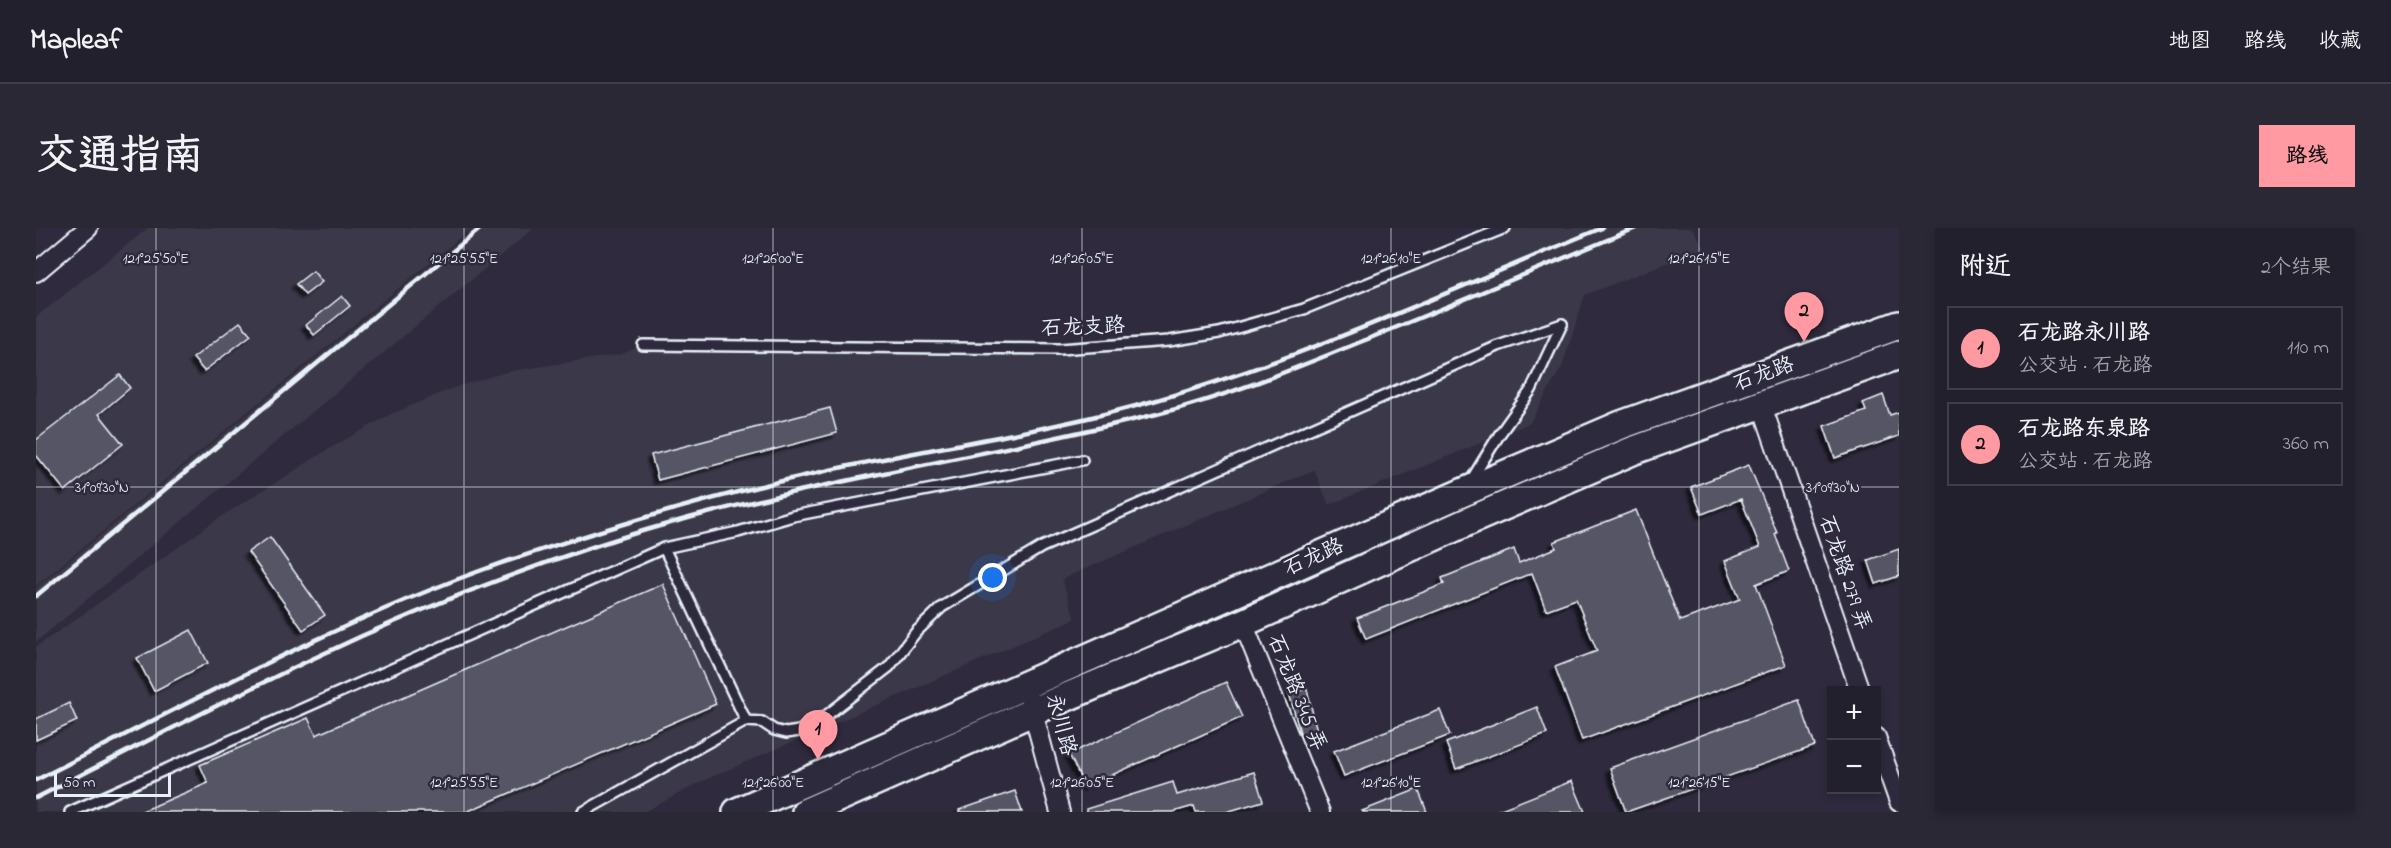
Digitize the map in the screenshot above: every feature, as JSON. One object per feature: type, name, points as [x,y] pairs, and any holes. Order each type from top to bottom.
[{"type":"main road","name":"石龙路","points":[[737,812],[1621,425],[1899,325]]},
{"type":"main road","name":"石龙路","points":[[806,812],[1243,623],[1590,469],[1761,403],[1899,354]]},
{"type":"street","points":[[36,272],[88,228]]},
{"type":"street","name":"石龙路 279 弄","points":[[1761,403],[1859,686]]},
{"type":"street","name":"石龙路 345 弄","points":[[1243,623],[1320,812]]},
{"type":"street","name":"永川路","points":[[1026,684],[1060,812]]},
{"type":"street","points":[[1877,740],[1899,802]]},
{"type":"lane","name":"石龙支路","points":[[643,345],[1060,349],[1169,341],[1219,333],[1304,309],[1505,228]]},
{"type":"lane","points":[[583,812],[746,721],[762,722],[774,730],[786,733],[799,731],[827,715],[889,667],[916,632],[942,607],[1042,547],[1487,351],[1562,324],[1531,390],[1499,435],[1464,492]]},
{"type":"lane","points":[[70,812],[664,548],[738,532],[793,516],[1082,460]]},
{"type":"lane","points":[[664,548],[746,721]]},
{"type":"shaded area","points":[[148,228],[472,228],[36,586],[36,317]]},
{"type":"shaded area","points":[[475,228],[534,228],[36,642],[36,588]]},
{"type":"shaded area","points":[[1505,228],[1692,228],[1705,248],[1585,295],[1562,367],[1530,423],[1329,505],[1314,470],[1062,579],[1075,619],[707,779],[644,812],[36,812],[36,647],[225,514],[332,447],[391,414],[453,388],[505,372],[622,354],[643,345],[1115,346],[1263,321]]},
{"type":"building","points":[[313,271],[322,282],[305,295],[296,284]]},
{"type":"building","points":[[342,296],[350,306],[314,335],[306,325]]},
{"type":"building","points":[[240,322],[251,335],[204,371],[193,358]]},
{"type":"building","points":[[120,375],[130,388],[99,414],[123,444],[65,491],[36,455],[36,440]]},
{"type":"building","points":[[1883,395],[1890,415],[1899,412],[1899,436],[1835,458],[1824,426],[1866,411],[1863,403]]},
{"type":"building","points":[[830,408],[837,433],[658,480],[651,455]]},
{"type":"building","points":[[1749,465],[1777,533],[1775,534],[1789,571],[1756,584],[1786,665],[1582,740],[1555,667],[1597,651],[1576,599],[1546,610],[1532,573],[1366,639],[1357,618],[1444,584],[1442,578],[1514,549],[1519,563],[1556,548],[1554,542],[1636,510],[1680,621],[1740,599],[1725,561],[1760,547],[1741,499],[1702,514],[1691,487]]},
{"type":"building","points":[[270,537],[325,615],[303,630],[248,552]]},
{"type":"building","points":[[1899,549],[1899,576],[1876,584],[1868,560]]},
{"type":"building","points":[[663,584],[716,704],[466,812],[140,812],[208,783],[200,765],[308,718],[316,735]]},
{"type":"building","points":[[191,630],[208,663],[154,691],[137,658]]},
{"type":"building","points":[[1226,682],[1242,717],[1085,787],[1069,754]]},
{"type":"building","points":[[1307,689],[1317,731],[1301,736],[1289,693]]},
{"type":"building","points":[[1799,700],[1815,746],[1626,812],[1610,768]]},
{"type":"building","points":[[69,703],[77,721],[36,740],[36,719]]},
{"type":"building","points":[[1537,707],[1547,734],[1456,769],[1446,743]]},
{"type":"building","points":[[1440,710],[1450,735],[1344,776],[1334,751]]},
{"type":"building","points":[[1254,772],[1263,801],[1226,812],[1196,812],[1194,806],[1173,812],[1086,812],[1086,809],[1173,782],[1177,795]]},
{"type":"building","points":[[1572,781],[1585,812],[1496,812],[1496,811]]},
{"type":"building","points":[[1418,789],[1427,812],[1362,811]]},
{"type":"building","points":[[1015,791],[1022,812],[959,812],[959,810]]},
{"type":"railway","points":[[36,596],[481,228]]},
{"type":"railway","points":[[36,780],[264,664],[439,586],[499,564],[619,525],[780,481],[1074,421],[1157,400],[1326,342],[1602,228]]},
{"type":"railway","points":[[36,798],[347,643],[417,612],[525,570],[667,524],[736,506],[1087,431],[1213,398],[1321,358],[1636,228]]},
{"type":"place","name":"石龙路东泉路","points":[[1804,342]]},
{"type":"place","name":"石龙路永川路","points":[[818,760]]}]
